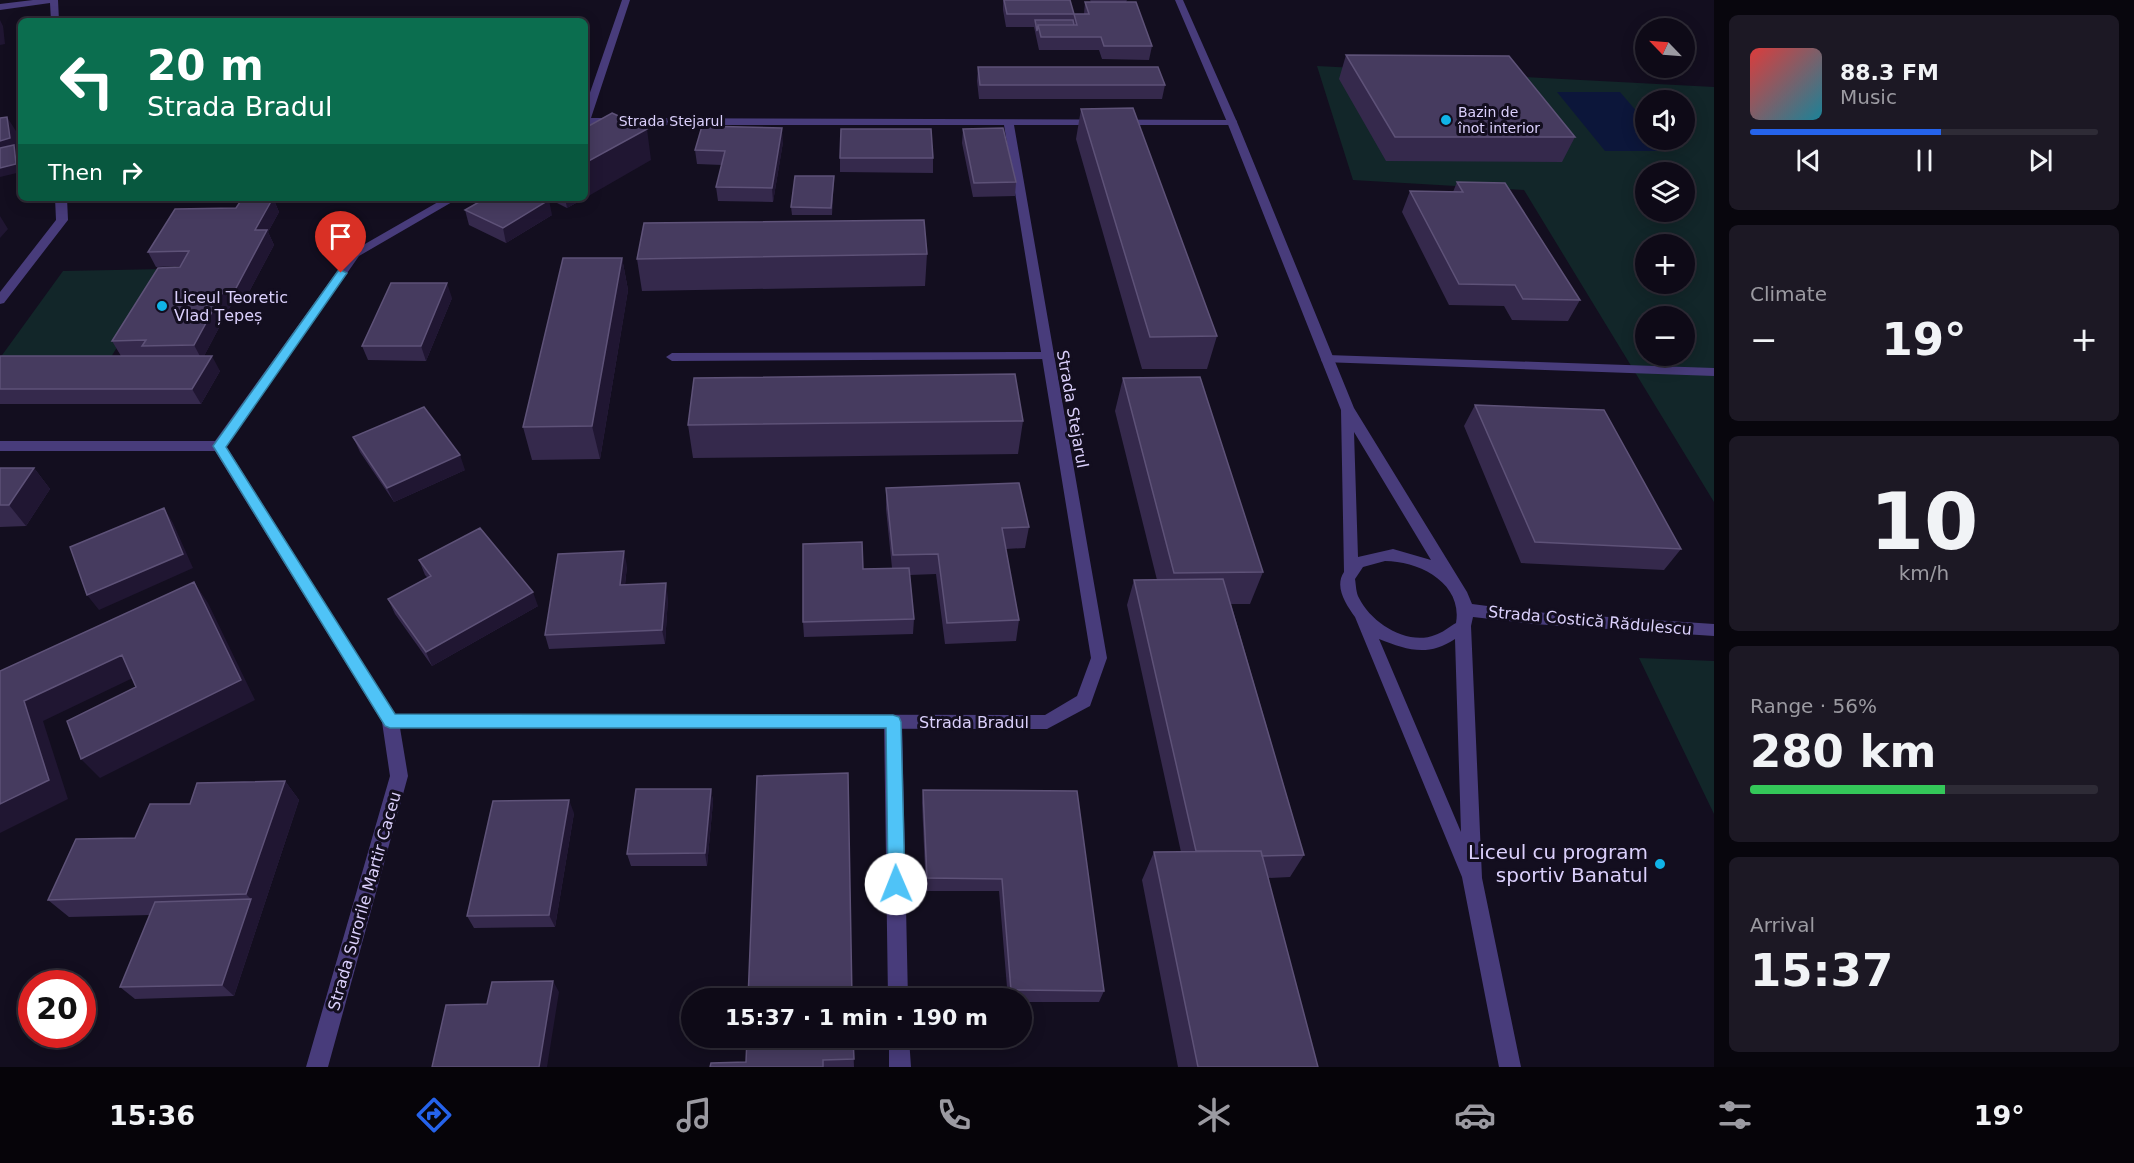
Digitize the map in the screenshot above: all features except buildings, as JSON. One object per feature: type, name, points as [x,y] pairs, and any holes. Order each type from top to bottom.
[{"type":"street","points":[[0,7],[53,0],[55,18]]},
{"type":"street","points":[[588,115],[626,0]]},
{"type":"street","points":[[1179,0],[1232,122],[1347,408],[1461,596],[1464,618],[1472,878],[1510,1067]]},
{"type":"street","name":"Strada Stejarul","points":[[588,121],[1232,122]]},
{"type":"street","name":"Strada Stejarul","points":[[1008,121],[1099,658],[1084,701]]},
{"type":"street","points":[[0,300],[62,220],[62,201]]},
{"type":"street","points":[[0,446],[219,446],[355,254],[448,201]]},
{"type":"street","points":[[672,357],[1047,356]]},
{"type":"street","points":[[1327,359],[1714,372]]},
{"type":"street","points":[[1347,408],[1351,571],[1347,581],[1347,594],[1362,618],[1472,878]]},
{"type":"street","name":"Strada Surorile Martir Caceu","points":[[219,446],[390,721],[399,776],[317,1067]]},
{"type":"street","points":[[1351,571],[1367,559],[1390,555],[1416,560],[1430,566],[1452,583]]},
{"type":"street","points":[[1362,618],[1388,636],[1418,644],[1446,640],[1464,618]]},
{"type":"street","name":"Strada Costică Rădulescu","points":[[1464,618],[1534,618],[1714,630]]},
{"type":"street","name":"Strada Bradul","points":[[390,721],[1047,722],[1084,701]]},
{"type":"street","points":[[893,722],[898,988]]},
{"type":"street","points":[[899,1048],[900,1067]]},
{"type":"green space","points":[[1317,66],[1714,87],[1714,502],[1524,190],[1353,180]]},
{"type":"green space","points":[[165,269],[108,362],[0,358],[63,271]]},
{"type":"green space","points":[[1639,658],[1714,661],[1714,814]]},
{"type":"water","points":[[1557,92],[1620,92],[1635,109],[1635,150],[1672,151],[1605,151]]},
{"type":"place","name":"Bazin de înot interior","points":[[1446,120]]},
{"type":"place","name":"Liceul Teoretic Vlad Țepeș","points":[[162,306]]},
{"type":"place","name":"Liceul cu program sportiv Banatul","points":[[1660,864]]},
{"type":"route","points":[[341,273],[219,446],[390,721],[893,722],[896,884]]}]
